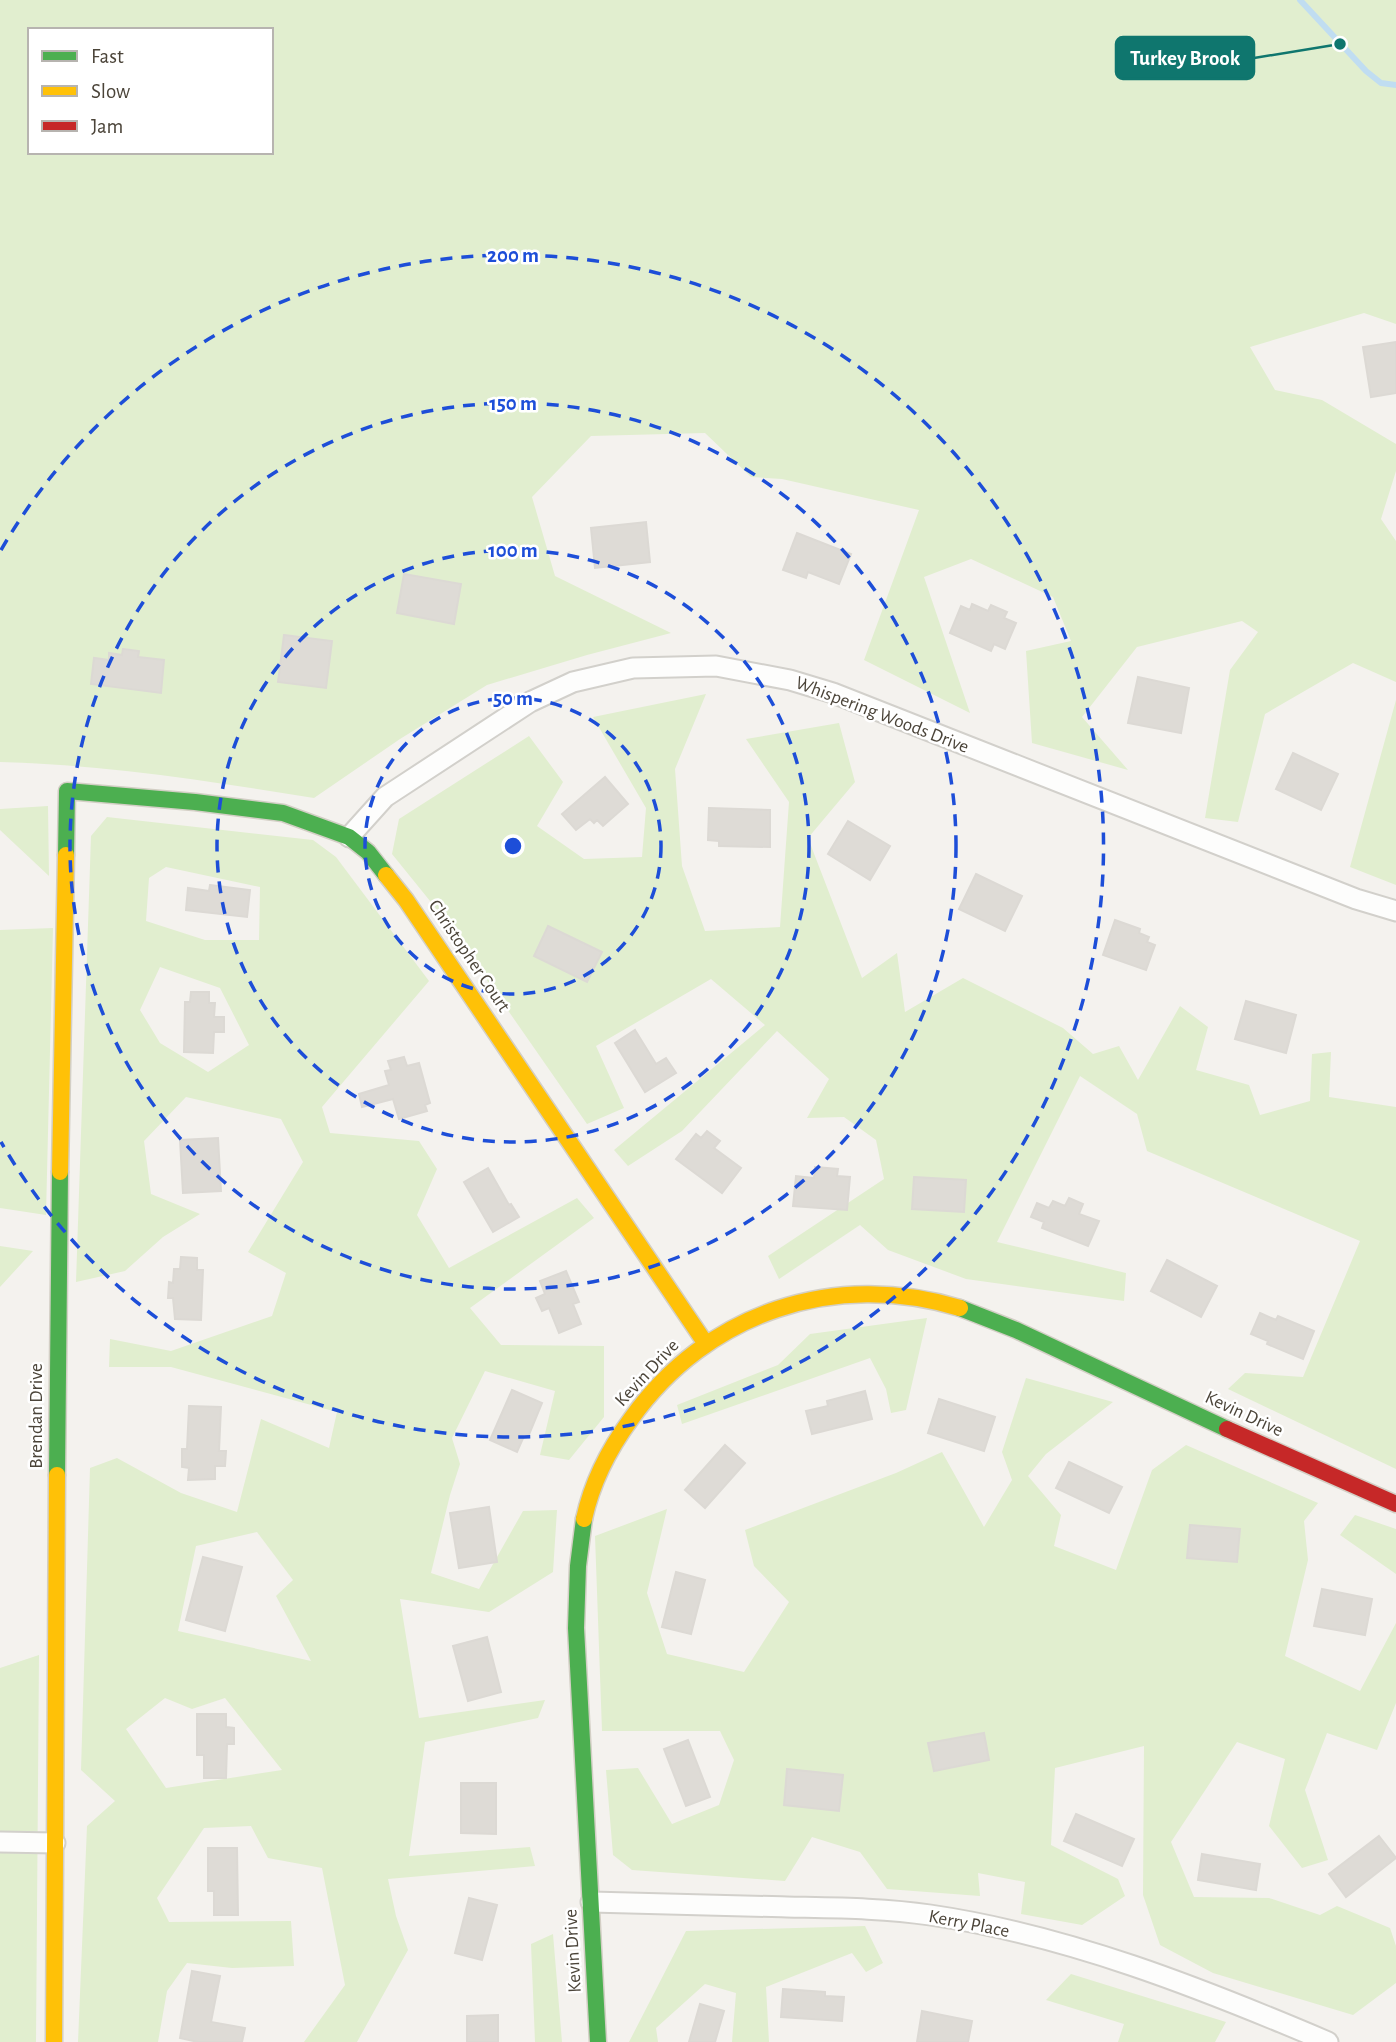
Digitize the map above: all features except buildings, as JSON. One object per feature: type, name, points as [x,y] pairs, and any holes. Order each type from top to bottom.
[{"type":"street","name":"Whispering Woods Drive","points":[[349,837],[385,797],[530,702],[573,682],[634,668],[716,666],[790,680],[833,693],[1356,900],[1396,911]]},
{"type":"street","name":"Christopher Court","points":[[67,790],[283,813],[349,837],[368,852],[406,900],[706,1344]]},
{"type":"street","name":"Brendan Drive","points":[[54,2042],[58,1288],[67,790]]},
{"type":"street","name":"Kevin Drive","points":[[598,2042],[579,1683],[577,1591],[582,1537],[588,1503],[602,1465],[621,1433],[652,1392],[683,1360],[706,1344],[751,1319],[836,1295],[869,1293],[934,1300],[993,1321],[1266,1448],[1396,1504]]},
{"type":"street","points":[[0,1842],[55,1843]]},
{"type":"street","name":"Kerry Place","points":[[591,1902],[876,1909],[981,1924],[1092,1953],[1231,2003],[1328,2042]]},
{"type":"green space","points":[[0,0],[1396,0],[1396,324],[1364,313],[1250,347],[1275,390],[1322,400],[1396,444],[1396,471],[1381,519],[1396,541],[1396,682],[1353,663],[1265,714],[1238,822],[1205,818],[1230,670],[1258,632],[1242,621],[1137,647],[1082,717],[1128,770],[1032,743],[1026,651],[1071,641],[1053,597],[971,559],[924,577],[970,713],[864,660],[919,510],[782,479],[751,477],[705,433],[591,436],[532,497],[555,576],[671,633],[487,685],[400,739],[314,798],[118,770],[0,762]]},
{"type":"green space","points":[[706,694],[675,769],[682,866],[705,931],[780,927],[789,802],[746,739],[839,723],[855,782],[808,838],[862,978],[897,953],[905,1012],[963,978],[1063,1028],[1093,1054],[1119,1046],[1138,1080],[1180,1006],[1208,1027],[1196,1070],[1249,1085],[1260,1115],[1310,1101],[1312,1054],[1331,1052],[1329,1097],[1396,1107],[1396,1469],[1228,1389],[1245,1373],[1303,1377],[1360,1241],[1147,1151],[1137,1114],[1080,1076],[997,1242],[1126,1273],[1124,1301],[966,1279],[888,1250],[860,1225],[779,1279],[768,1256],[884,1179],[876,1140],[844,1117],[807,1118],[829,1079],[777,1031],[682,1131],[628,1166],[614,1150],[765,1025],[711,979],[596,1046],[624,1108],[587,1124],[443,917],[392,854],[399,819],[529,736],[563,782],[537,826],[584,859],[642,857],[646,808],[593,717]]},
{"type":"green space","points":[[1396,700],[1396,885],[1350,867]]},
{"type":"green space","points":[[48,806],[49,876],[0,830],[0,809]]},
{"type":"green space","points":[[107,817],[313,840],[336,857],[429,981],[322,1107],[330,1133],[419,1141],[437,1169],[417,1215],[449,1268],[577,1198],[594,1218],[470,1308],[501,1345],[604,1346],[604,1417],[569,1460],[540,1455],[555,1391],[485,1371],[452,1438],[460,1464],[431,1573],[479,1589],[523,1511],[557,1510],[553,1572],[489,1612],[400,1599],[419,1718],[545,1700],[538,1718],[425,1742],[409,1856],[530,1847],[535,1866],[388,1879],[396,1916],[408,1950],[357,2042],[304,2042],[345,1985],[322,1868],[268,1858],[251,1826],[204,1828],[157,1898],[169,1922],[291,1921],[294,1966],[232,1968],[187,1963],[167,1991],[158,2042],[78,2042],[87,1826],[115,1801],[81,1770],[90,1468],[117,1458],[181,1493],[237,1512],[261,1419],[329,1448],[337,1412],[171,1367],[109,1367],[110,1339],[171,1351],[272,1316],[286,1273],[248,1252],[303,1162],[281,1119],[186,1097],[144,1141],[151,1194],[200,1214],[163,1237],[125,1271],[76,1282],[91,836]],"holes":[[[166,867],[260,887],[259,940],[205,940],[146,921],[149,878]],[[160,967],[220,988],[249,1045],[208,1072],[160,1043],[140,1010]],[[257,1532],[293,1580],[276,1596],[311,1661],[178,1631],[196,1546]],[[165,1698],[192,1709],[225,1698],[282,1770],[166,1788],[126,1729]]]},
{"type":"green space","points":[[53,928],[46,1215],[0,1208],[0,930]]},
{"type":"green space","points":[[0,1246],[33,1251],[0,1287]]},
{"type":"green space","points":[[927,1318],[906,1410],[891,1413],[886,1389],[870,1358],[682,1424],[677,1405],[778,1365],[810,1334]]},
{"type":"green space","points":[[1026,1378],[1113,1402],[1046,1454],[1028,1476],[1061,1515],[1054,1546],[1116,1570],[1152,1470],[1186,1445],[1318,1503],[1304,1521],[1308,1560],[1285,1656],[1360,1691],[1396,1623],[1396,1703],[1377,1750],[1327,1733],[1305,1790],[1328,1860],[1302,1868],[1269,1826],[1285,1759],[1237,1742],[1171,1842],[1194,1897],[1269,1898],[1320,1915],[1337,1906],[1390,1928],[1396,1946],[1396,1983],[1353,2015],[1213,1973],[1160,1945],[1143,1895],[1144,1746],[1055,1768],[1051,1845],[1118,1879],[1125,1896],[1082,1925],[1021,1914],[1025,1882],[978,1873],[980,1896],[887,1889],[860,1852],[812,1837],[785,1881],[632,1870],[613,1855],[606,1770],[638,1768],[672,1824],[719,1805],[734,1760],[720,1731],[602,1731],[595,1536],[667,1509],[647,1593],[667,1654],[744,1672],[789,1602],[754,1566],[745,1530],[896,1473],[942,1452],[984,1527],[1012,1480],[1002,1452]]},
{"type":"green space","points":[[1355,1515],[1396,1529],[1396,1574],[1340,1535]]},
{"type":"green space","points":[[39,1655],[36,2042],[0,2042],[0,1668]]},
{"type":"green space","points":[[865,1926],[883,1963],[866,1972],[852,1953],[766,1987],[769,2042],[732,2042],[736,1993],[705,1984],[656,2028],[658,2042],[629,2042],[686,1931]]},
{"type":"green space","points":[[553,1934],[562,2042],[535,2042],[531,1944]]},
{"type":"green space","points":[[1071,1974],[1226,2022],[1215,2042],[1118,2042],[1124,2024],[1046,2000]]},
{"type":"waterway","points":[[1300,0],[1366,71],[1381,83],[1396,85]]},
{"type":"traffic: fast","points":[[66,855],[67,791],[283,813],[349,837],[368,852],[386,875]]},
{"type":"traffic: fast","points":[[57,1475],[60,1172]]},
{"type":"traffic: fast","points":[[960,1308],[1016,1330],[1227,1429]]},
{"type":"traffic: fast","points":[[584,1519],[578,1566],[576,1628],[598,2042]]},
{"type":"traffic: slow","points":[[60,1172],[66,855]]},
{"type":"traffic: slow","points":[[386,875],[406,900],[706,1344]]},
{"type":"traffic: slow","points":[[584,1519],[602,1466],[631,1419],[662,1382],[697,1351],[736,1327],[777,1309],[821,1298],[867,1294],[913,1297],[960,1308]]},
{"type":"traffic: slow","points":[[54,2042],[57,1475]]},
{"type":"traffic: jam","points":[[1227,1429],[1396,1504]]},
{"type":"place","name":"Turkey Brook","points":[[1340,44]]}]
